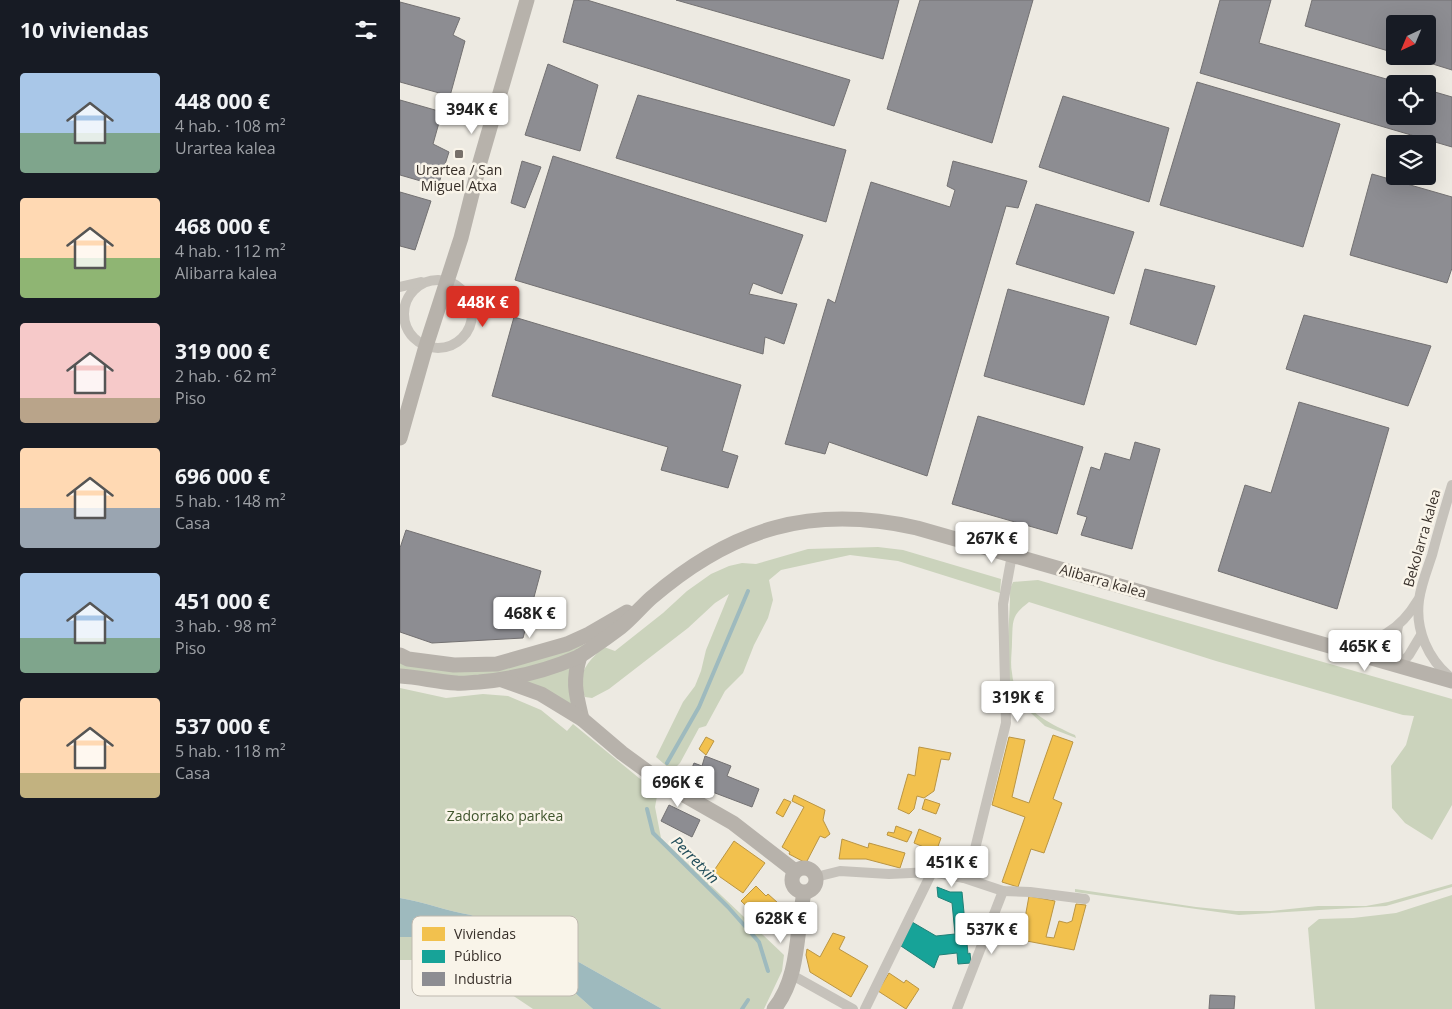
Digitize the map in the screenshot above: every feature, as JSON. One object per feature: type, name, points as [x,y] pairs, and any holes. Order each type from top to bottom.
[{"type":"street","points":[[400,438],[426,346],[461,238],[480,162],[527,0]]},
{"type":"street","points":[[400,286],[427,281],[447,280],[457,284],[464,291],[470,299],[473,308],[473,318],[466,335],[450,346],[441,348],[426,346],[400,326]]},
{"type":"street","points":[[411,335],[404,315],[405,304],[417,286],[427,281]]},
{"type":"street","name":"Bekolarra kalea","points":[[1452,485],[1419,600],[1418,620],[1431,657],[1452,680]]},
{"type":"street","name":"Alibarra kalea","points":[[400,676],[457,683],[500,680],[543,670],[580,656],[621,627],[650,599],[686,570],[730,544],[764,531],[805,522],[832,519],[876,520],[917,528],[1452,680]]},
{"type":"street","points":[[964,878],[972,861],[1006,722],[1003,604],[1012,555]]},
{"type":"street","name":"Alibarra kalea","points":[[400,655],[408,659],[454,666],[497,664],[566,644],[589,634],[650,599]]},
{"type":"street","name":"Bekolarra kalea","points":[[1339,649],[1364,644],[1384,636],[1398,626],[1419,600]]},
{"type":"street","points":[[1398,626],[1396,637],[1399,666]]},
{"type":"street","points":[[1399,666],[1422,635]]},
{"type":"street","points":[[580,656],[575,673],[576,690],[582,719]]},
{"type":"street","points":[[500,680],[541,694],[582,719],[622,753],[663,783],[733,823],[796,871]]},
{"type":"street","points":[[803,868],[811,870],[816,877],[817,882],[810,892],[797,891],[792,885],[792,878],[796,871],[803,868]]},
{"type":"street","points":[[816,877],[840,871],[889,874],[932,872],[964,878],[1003,892],[1030,892],[1085,899]]},
{"type":"street","points":[[865,1009],[932,872]]},
{"type":"street","points":[[957,1009],[1003,892]]},
{"type":"street","points":[[774,1009],[780,1002],[792,976],[804,893]]},
{"type":"street","points":[[792,976],[853,1009]]},
{"type":"green space","points":[[878,547],[903,550],[1001,579],[1000,593],[898,561],[850,555],[781,570],[769,580],[773,600],[768,618],[754,645],[743,673],[725,691],[706,726],[699,728],[680,763],[673,770],[656,757],[683,702],[695,686],[706,650],[729,594],[715,603],[688,628],[609,689],[592,698],[585,697],[581,682],[582,675],[588,663],[598,652],[604,647],[615,651],[663,613],[687,591],[711,574],[729,566],[742,563],[756,564],[808,549]]},
{"type":"green space","points":[[1038,580],[1452,699],[1452,805],[1432,840],[1405,823],[1392,808],[1391,766],[1406,745],[1414,716],[1403,715],[1216,661],[1029,602],[1019,611],[1013,623],[1011,665],[1014,685],[1019,695],[1034,712],[1054,725],[1075,735],[1076,738],[1045,726],[1019,702],[1015,701],[1008,675],[1010,589],[1013,582]]},
{"type":"green space","points":[[583,641],[584,648],[535,668],[464,678],[400,671],[400,660],[458,668]]},
{"type":"green space","points":[[571,666],[575,708],[520,681]]},
{"type":"green space","name":"Zadorrako parkea","points":[[400,688],[446,698],[483,694],[508,696],[541,710],[567,731],[573,724],[639,778],[658,791],[655,807],[661,838],[784,955],[782,971],[764,1009],[662,1009],[578,962],[578,916],[473,916],[400,898]]},
{"type":"green space","points":[[1452,884],[1452,887],[1386,906],[1239,915],[1075,892],[1075,889],[1236,911],[1271,911],[1318,906],[1366,906],[1388,902]]},
{"type":"green space","points":[[1452,895],[1452,1009],[1315,1009],[1308,928],[1319,919],[1353,918],[1396,913]]},
{"type":"green space","points":[[400,937],[412,937],[412,960],[400,960]]},
{"type":"green space","points":[[514,996],[578,996],[593,1009],[533,1009]]},
{"type":"water","points":[[400,898],[473,916],[412,916],[412,937],[400,937]]},
{"type":"water","points":[[578,962],[662,1009],[593,1009],[578,996]]},
{"type":"building: Viviendas","points":[[1053,735],[1073,742],[1053,799],[1062,803],[1044,853],[1031,849],[1018,887],[1002,882],[1025,817],[992,805],[1009,737],[1025,740],[1012,797],[1029,803]]},
{"type":"building: Viviendas","points":[[706,737],[714,741],[706,755],[699,749]]},
{"type":"building: Viviendas","points":[[919,747],[951,753],[949,760],[941,759],[934,791],[924,798],[917,796],[914,809],[909,814],[898,809],[908,774],[915,776]]},
{"type":"building: Viviendas","points":[[794,795],[825,810],[823,820],[830,834],[825,838],[820,836],[806,863],[789,854],[790,852],[782,847],[804,807],[792,801]]},
{"type":"building: Viviendas","points":[[784,799],[791,802],[783,817],[776,813]]},
{"type":"building: Viviendas","points":[[925,799],[940,804],[936,814],[922,809]]},
{"type":"building: Viviendas","points":[[896,826],[912,832],[907,842],[887,835],[888,832],[894,833]]},
{"type":"building: Viviendas","points":[[919,829],[941,838],[936,852],[914,843]]},
{"type":"building: Viviendas","points":[[842,839],[868,848],[869,843],[905,853],[900,868],[866,859],[839,859]]},
{"type":"building: Viviendas","points":[[734,841],[765,863],[743,893],[713,872]]},
{"type":"building: Viviendas","points":[[756,886],[766,896],[768,894],[778,903],[763,919],[741,901]]},
{"type":"building: Viviendas","points":[[1029,896],[1055,901],[1046,937],[1054,938],[1059,921],[1067,923],[1072,921],[1076,904],[1086,905],[1074,950],[1011,938],[1013,927],[1023,929]]},
{"type":"building: Viviendas","points":[[833,933],[845,937],[839,949],[868,966],[851,997],[810,972],[806,955],[807,949],[820,957]]},
{"type":"building: Viviendas","points":[[889,973],[904,983],[906,980],[919,989],[906,1009],[878,991]]},
{"type":"building: Público","points":[[937,887],[950,892],[962,892],[968,954],[970,953],[971,963],[958,964],[957,953],[939,955],[934,968],[901,946],[912,922],[936,936],[955,934],[952,903],[938,897]]},
{"type":"building: Industria","points":[[574,0],[587,0],[850,80],[834,126],[563,42]]},
{"type":"building: Industria","points":[[676,0],[899,0],[883,59]]},
{"type":"building: Industria","points":[[920,0],[1033,0],[992,143],[887,109]]},
{"type":"building: Industria","points":[[1220,0],[1271,0],[1259,43],[1386,79],[1386,125],[1436,125],[1436,92],[1452,97],[1452,147],[1436,142],[1436,135],[1411,135],[1200,73]]},
{"type":"building: Industria","points":[[1312,0],[1452,0],[1452,70],[1436,65],[1436,15],[1386,15],[1386,50],[1305,26]]},
{"type":"building: Industria","points":[[400,2],[460,18],[453,35],[465,41],[450,96],[400,82]]},
{"type":"building: Industria","points":[[548,64],[598,85],[580,151],[525,135]]},
{"type":"building: Industria","points":[[1197,82],[1340,124],[1303,247],[1160,205]]},
{"type":"building: Industria","points":[[638,95],[846,150],[826,222],[616,158]]},
{"type":"building: Industria","points":[[1063,96],[1169,128],[1149,202],[1039,167]]},
{"type":"building: Industria","points":[[400,100],[442,112],[433,144],[449,152],[438,186],[400,175]]},
{"type":"building: Industria","points":[[553,156],[803,235],[782,294],[753,283],[749,294],[797,304],[784,344],[765,337],[763,354],[515,280]]},
{"type":"building: Industria","points":[[522,161],[541,167],[525,208],[511,203]]},
{"type":"building: Industria","points":[[953,161],[1027,181],[1018,208],[1006,206],[927,476],[829,442],[825,454],[785,444],[828,299],[835,303],[871,182],[950,207],[955,190],[947,186]]},
{"type":"building: Industria","points":[[1372,174],[1386,178],[1386,185],[1410,185],[1452,197],[1452,268],[1447,283],[1350,255]]},
{"type":"building: Industria","points":[[400,192],[431,201],[415,250],[400,246]]},
{"type":"building: Industria","points":[[1036,204],[1134,232],[1114,294],[1016,264]]},
{"type":"building: Industria","points":[[1145,269],[1215,286],[1196,345],[1130,324]]},
{"type":"building: Industria","points":[[1008,289],[1109,317],[1084,405],[984,376]]},
{"type":"building: Industria","points":[[1304,315],[1431,346],[1408,406],[1286,369]]},
{"type":"building: Industria","points":[[514,317],[741,385],[722,451],[738,456],[728,488],[661,470],[668,447],[492,396]]},
{"type":"building: Industria","points":[[1299,402],[1389,428],[1337,609],[1218,571],[1245,485],[1271,493]]},
{"type":"building: Industria","points":[[978,416],[1083,447],[1057,534],[952,504]]},
{"type":"building: Industria","points":[[1135,442],[1160,449],[1132,549],[1081,535],[1087,517],[1077,514],[1091,467],[1100,470],[1105,453],[1130,460]]},
{"type":"building: Industria","points":[[406,530],[541,571],[523,638],[432,643],[400,632],[400,548]]},
{"type":"building: Industria","points":[[705,756],[731,766],[727,776],[759,789],[752,807],[686,782],[694,763],[702,766]]},
{"type":"building: Industria","points":[[669,805],[700,820],[692,837],[661,821]]},
{"type":"building: Industria","points":[[1210,995],[1235,996],[1234,1009],[1209,1009]]},
{"type":"waterway","name":"Perretxin","points":[[667,763],[699,707],[748,591]]},
{"type":"waterway","name":"Perretxin","points":[[647,809],[653,833],[728,907],[759,942],[768,971]]},
{"type":"waterway","name":"Perretxin","points":[[742,1009],[748,1000]]},
{"type":"place","name":"Urartea / San Miguel Atxa","points":[[459,154]]}]
